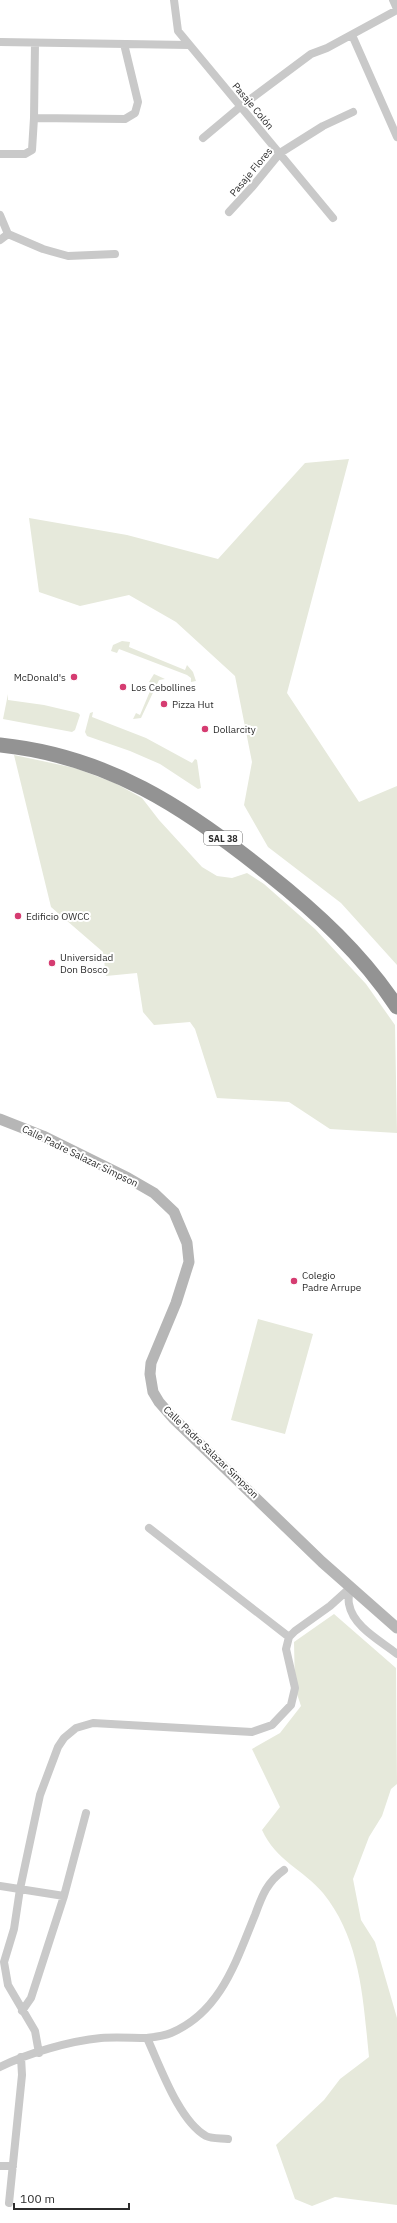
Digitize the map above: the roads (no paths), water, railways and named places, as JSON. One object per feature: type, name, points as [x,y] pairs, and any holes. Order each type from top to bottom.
[{"type":"highway","name":"SAL 38","points":[[0,736],[51,745],[110,762],[131,770],[190,803],[250,848],[334,919],[371,955],[397,990]]},
{"type":"highway","name":"SAL 38","points":[[0,745],[48,753],[85,764],[127,780],[180,808],[261,868],[329,926],[361,958],[397,1007]]},
{"type":"main road","name":"Calle Padre Salazar Simpson","points":[[0,1119],[43,1136],[128,1178],[154,1193],[174,1212],[187,1243],[189,1262],[176,1302],[151,1363],[153,1392],[159,1402],[173,1418],[350,1588],[397,1628]]},
{"type":"street","name":"Pasaje Colón","points":[[174,0],[178,31],[332,218]]},
{"type":"street","points":[[203,138],[240,107],[311,54],[352,35],[397,9],[393,0]]},
{"type":"street","points":[[352,35],[397,137]]},
{"type":"street","points":[[0,42],[189,45]]},
{"type":"street","points":[[0,154],[25,154],[32,150],[35,43]]},
{"type":"street","points":[[34,118],[125,119],[135,113],[138,102],[124,44]]},
{"type":"street","name":"Pasaje Flores","points":[[229,212],[280,153],[323,126],[353,112]]},
{"type":"street","points":[[0,215],[8,234],[43,249],[68,256],[115,254]]},
{"type":"street","points":[[0,240],[8,234]]},
{"type":"street","points":[[149,1528],[289,1637]]},
{"type":"street","points":[[39,2053],[35,2031],[8,1985],[4,1962],[14,1929],[20,1889],[40,1795],[58,1748],[64,1738],[76,1728],[93,1723],[252,1732],[272,1725],[291,1706],[294,1688],[286,1649],[289,1637],[295,1630],[330,1606],[350,1588]]},
{"type":"street","points":[[350,1588],[349,1603],[356,1618],[372,1636],[397,1654]]},
{"type":"street","points":[[22,2011],[31,1998],[64,1896],[86,1813]]},
{"type":"street","points":[[0,2067],[21,2057],[70,2043],[101,2038],[147,2038],[170,2034],[190,2022],[217,1997],[228,1981],[263,1894],[273,1878],[284,1870]]},
{"type":"street","points":[[0,1886],[64,1896]]},
{"type":"street","points":[[147,2038],[177,2103],[196,2127],[207,2136],[228,2139]]},
{"type":"street","points":[[9,2203],[22,2075],[21,2057]]},
{"type":"street","points":[[0,2166],[13,2166]]},
{"type":"place","name":"McDonald's","points":[[74,677]]},
{"type":"place","name":"Los Cebollines","points":[[123,687]]},
{"type":"place","name":"Pizza Hut","points":[[164,704]]},
{"type":"place","name":"Dollarcity","points":[[205,729]]},
{"type":"place","name":"Edificio OWCC","points":[[18,916]]},
{"type":"place","name":"Universidad Don Bosco","points":[[52,963]]},
{"type":"place","name":"Colegio Padre Arrupe","points":[[294,1281]]}]
